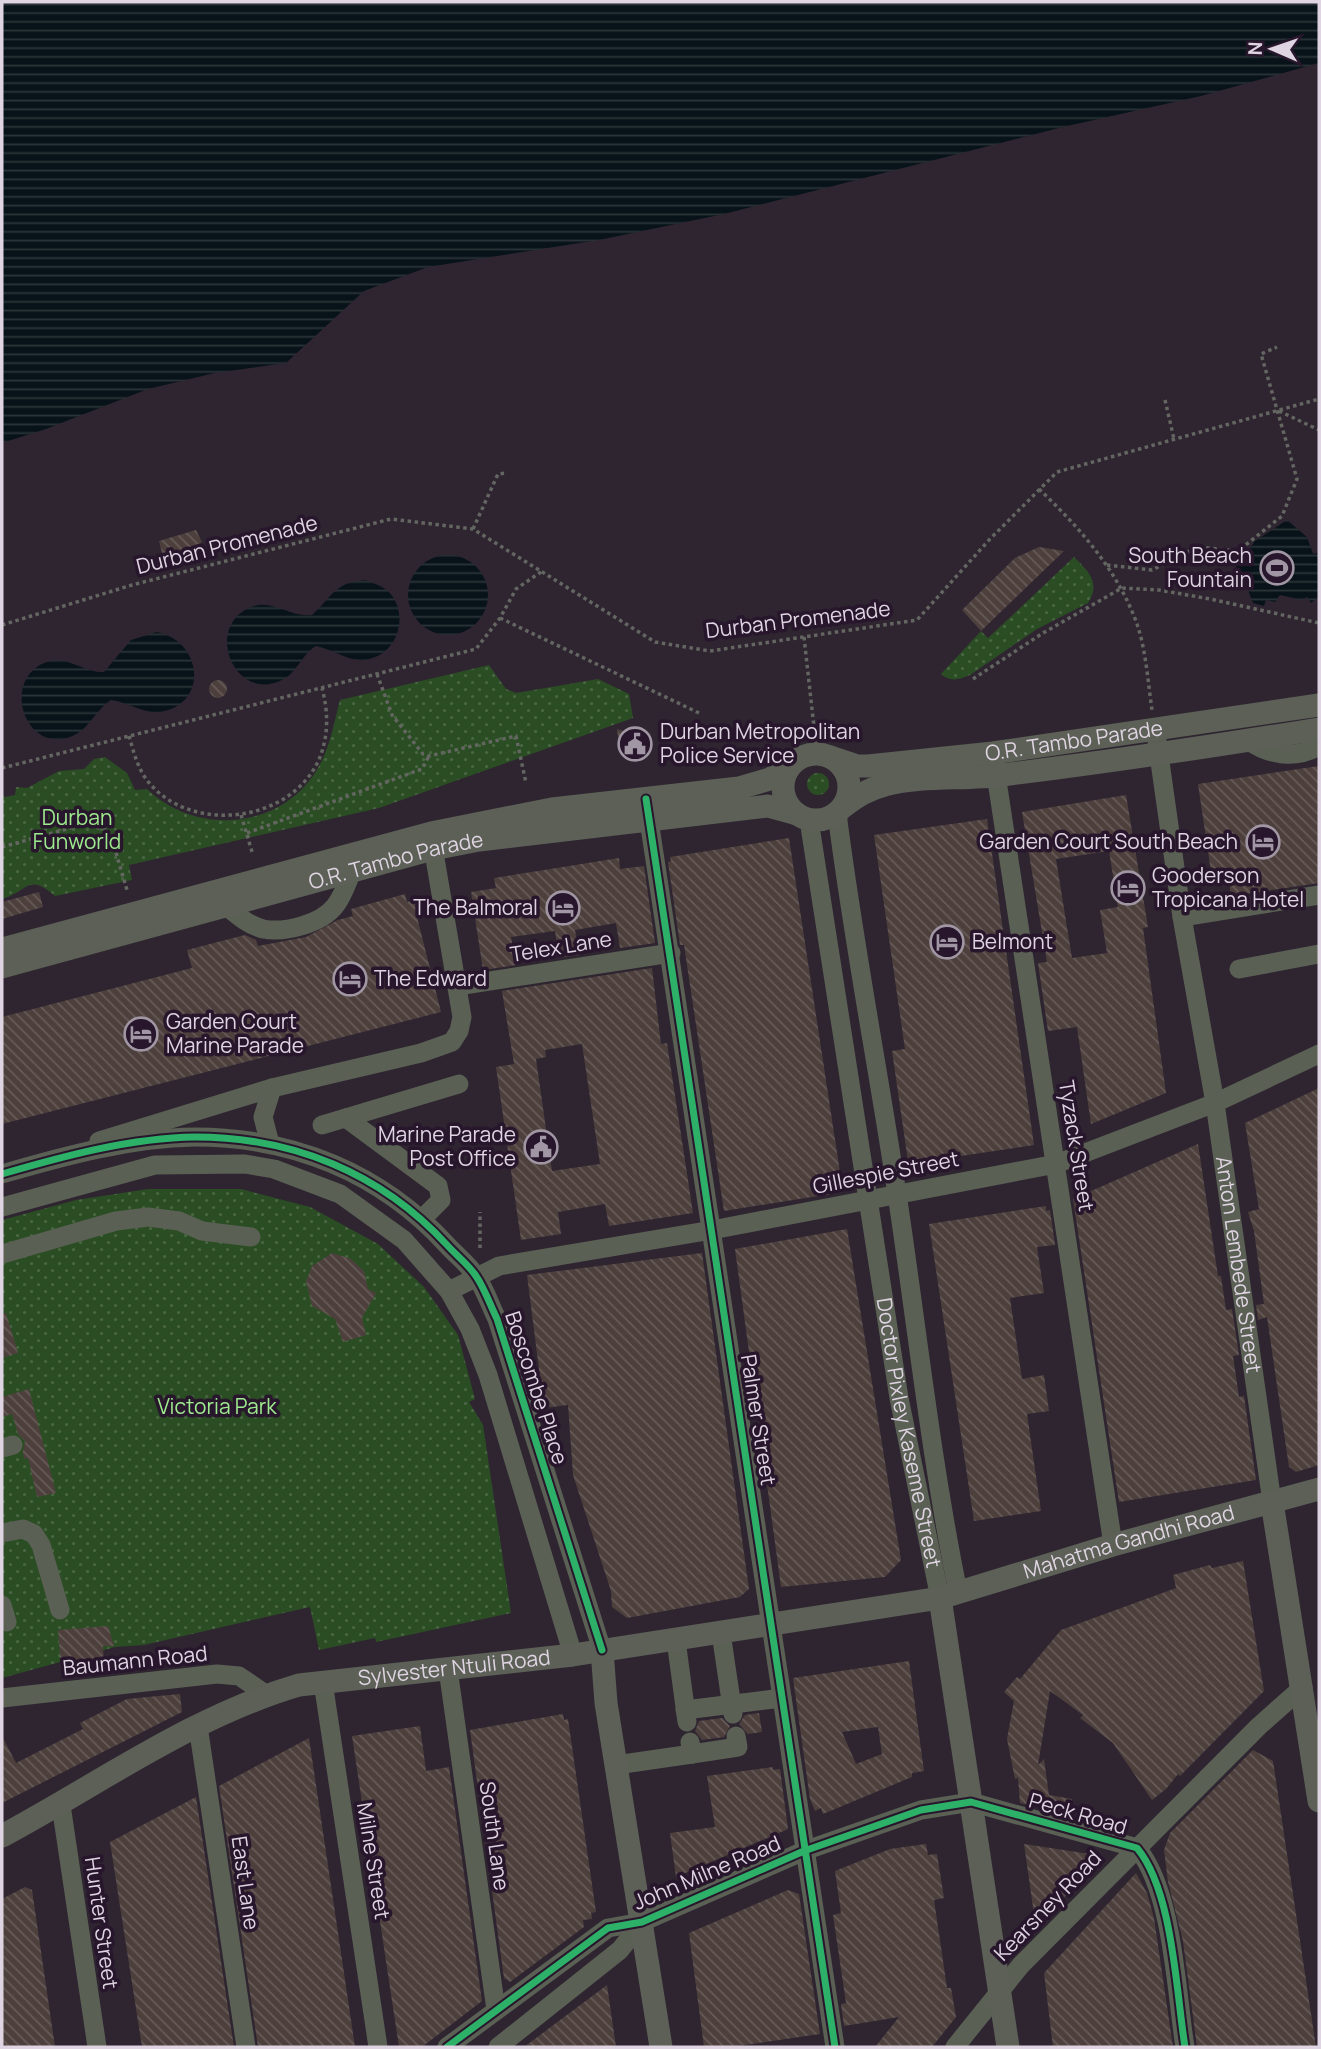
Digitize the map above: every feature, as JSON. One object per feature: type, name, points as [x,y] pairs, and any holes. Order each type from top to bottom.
[{"type":"main road","name":"O.R. Tambo Parade","points":[[2,949],[552,809],[647,810],[768,806],[821,820],[862,793],[886,784],[960,776],[994,765],[1155,729],[1319,705]]},
{"type":"main road","name":"O.R. Tambo Parade","points":[[647,810],[770,779],[805,756],[824,755],[857,766],[994,765],[1159,755],[1319,729]]},
{"type":"main road","points":[[824,755],[845,770],[849,782],[840,810]]},
{"type":"main road","points":[[791,765],[784,779],[783,793],[788,806],[803,817]]},
{"type":"main road","name":"O.R. Tambo Parade","points":[[2,967],[352,871],[432,841]]},
{"type":"main road","name":"Mahatma Gandhi Road","points":[[949,1595],[1113,1545],[1319,1489]]},
{"type":"main road","name":"Anton Lembede Street","points":[[1272,1502],[1319,1801]]},
{"type":"main road","name":"Sylvester Ntuli Road","points":[[2,1836],[198,1726],[267,1695],[323,1682],[573,1656],[772,1626],[949,1595]]},
{"type":"main road","name":"Doctor Pixley Kaseme Street","points":[[949,1595],[971,1802],[1008,2047]]},
{"type":"main road","points":[[603,1650],[606,1703],[661,2047]]},
{"type":"main road","points":[[573,1656],[606,1703]]},
{"type":"street","name":"Anton Lembede Street","points":[[1155,729],[1182,917],[1214,1103],[1272,1502]]},
{"type":"street","points":[[1249,741],[1276,754],[1309,751],[1319,746]]},
{"type":"street","name":"Tyzack Street","points":[[994,765],[1113,1545]]},
{"type":"street","name":"Palmer Street","points":[[647,810],[671,953],[835,2047]]},
{"type":"street","name":"Doctor Pixley Kaseme Street","points":[[840,810],[850,915],[897,1193],[949,1595]]},
{"type":"street","name":"Doctor Pixley Kaseme Street","points":[[803,817],[869,1199],[899,1398],[949,1595]]},
{"type":"street","points":[[70,1155],[126,1131],[236,1098],[421,1053],[452,1042],[459,1031],[462,1017],[432,841]]},
{"type":"street","points":[[225,905],[243,920],[264,929],[320,920],[336,905],[352,871]]},
{"type":"street","points":[[1182,917],[1319,895]]},
{"type":"street","name":"Telex Lane","points":[[457,986],[671,953]]},
{"type":"street","points":[[1239,968],[1319,954]]},
{"type":"street","name":"Gillespie Street","points":[[449,1291],[499,1266],[712,1230],[1055,1164],[1214,1103],[1319,1054]]},
{"type":"street","points":[[322,1125],[459,1084]]},
{"type":"street","points":[[270,1144],[263,1117],[272,1088]]},
{"type":"street","points":[[236,1098],[263,1117]]},
{"type":"street","points":[[346,1118],[438,1185],[441,1200],[423,1219]]},
{"type":"street","name":"Boscombe Place","points":[[2,1174],[70,1155],[163,1139],[197,1137],[270,1144],[319,1156],[349,1170],[390,1194],[423,1219],[476,1276],[497,1319],[603,1650]]},
{"type":"street","name":"Boscombe Place","points":[[2,1207],[155,1165],[221,1163],[274,1169],[340,1194],[404,1240],[449,1291],[470,1329],[488,1375],[573,1656]]},
{"type":"street","points":[[2,1254],[116,1221],[148,1217],[179,1222],[202,1231],[251,1237]]},
{"type":"street","points":[[527,1503],[534,1483],[531,1424]]},
{"type":"street","points":[[2,1534],[23,1529],[37,1538],[60,1609]]},
{"type":"street","points":[[721,1633],[732,1709]]},
{"type":"street","points":[[676,1640],[686,1716],[782,1698]]},
{"type":"street","name":"South Lane","points":[[448,1669],[496,2010]]},
{"type":"street","name":"Baumann Road","points":[[2,1698],[217,1674],[239,1676],[267,1695]]},
{"type":"street","name":"Milne Street","points":[[323,1682],[378,2047]]},
{"type":"street","name":"Kearsney Road","points":[[954,2047],[1021,1965],[1303,1687]]},
{"type":"street","name":"East Lane","points":[[198,1726],[246,2047]]},
{"type":"street","points":[[617,1765],[691,1748],[738,1747],[736,1736]]},
{"type":"street","name":"Peck Road","points":[[971,1802],[1137,1848],[1150,1864],[1161,1891],[1185,2047]]},
{"type":"street","name":"John Milne Road","points":[[447,2047],[608,1928],[642,1922],[804,1851],[899,1816],[971,1802]]},
{"type":"street","name":"Hunter Street","points":[[61,1805],[97,2047]]},
{"type":"street","name":"John Milne Road","points":[[500,2047],[620,1950],[642,1922]]},
{"type":"path","points":[[1107,565],[1153,570],[1198,547],[1238,551],[1282,516],[1297,479],[1261,354],[1278,347]]},
{"type":"path","points":[[1165,400],[1174,439]]},
{"type":"path","points":[[1278,410],[1319,430]]},
{"type":"path","points":[[473,529],[498,474],[506,473]]},
{"type":"path","points":[[1039,489],[1060,509],[1107,565],[1122,589],[1138,627],[1155,729]]},
{"type":"path","points":[[2,768],[475,649],[500,618],[516,589],[541,572]]},
{"type":"path","points":[[973,679],[1042,633],[1122,589],[1197,597],[1319,623]]},
{"type":"path","points":[[500,618],[699,713]]},
{"type":"path","points":[[804,637],[824,755]]},
{"type":"path","points":[[377,674],[392,715],[402,730],[429,756]]},
{"type":"path","points":[[129,736],[139,769],[151,786],[172,801],[217,816],[241,815],[275,804],[290,794],[319,758],[327,729],[322,688]]},
{"type":"path","points":[[247,832],[422,769],[429,756],[516,736],[526,783]]},
{"type":"path","points":[[241,815],[253,855]]},
{"type":"path","points":[[2,846],[85,824],[96,826],[111,836],[127,890]]},
{"type":"path","points":[[480,1212],[480,1248]]},
{"type":"green space","points":[[1074,557],[1092,578],[1092,596],[1088,603],[1037,629],[970,675],[955,679],[941,674],[981,631],[988,638]]},
{"type":"green space","name":"Durban Funworld","points":[[489,665],[506,689],[516,693],[598,679],[629,694],[633,718],[379,808],[129,865],[132,880],[55,896],[39,885],[33,885],[2,899],[2,793],[5,797],[15,795],[16,787],[27,788],[59,771],[84,769],[94,759],[105,757],[127,773],[135,790],[147,789],[166,804],[187,814],[233,820],[256,816],[277,808],[297,794],[313,776],[327,749],[340,700]]},
{"type":"green space","points":[[818,773],[826,776],[829,784],[826,792],[818,795],[810,792],[807,784],[810,776]]},
{"type":"green space","name":"Victoria Park","points":[[148,1189],[241,1189],[310,1207],[378,1244],[424,1287],[458,1335],[475,1399],[469,1402],[483,1425],[511,1613],[376,1642],[375,1638],[319,1650],[310,1607],[144,1645],[115,1647],[2,1678],[2,1220],[76,1200]]},
{"type":"shaded area","points":[[2,2],[1319,2],[1319,63],[1201,96],[1063,127],[724,214],[599,240],[428,267],[364,291],[286,363],[215,373],[148,389],[46,429],[2,443]]},
{"type":"shaded area","name":"South Beach Fountain","points":[[1287,520],[1307,537],[1313,554],[1319,553],[1319,597],[1311,603],[1307,597],[1302,600],[1280,595],[1275,602],[1266,600],[1264,606],[1253,603],[1248,590],[1232,578],[1231,574],[1255,541]]},
{"type":"shaded area","points":[[448,555],[463,558],[476,567],[485,580],[488,595],[485,610],[476,623],[463,632],[448,635],[433,632],[420,623],[411,610],[408,595],[411,580],[420,567],[433,558]]},
{"type":"shaded area","points":[[365,580],[387,591],[398,607],[399,627],[396,637],[383,653],[374,658],[357,660],[316,646],[282,680],[265,684],[250,681],[238,672],[230,658],[227,643],[230,628],[238,615],[254,606],[269,605],[297,614],[312,615],[340,587]]},
{"type":"shaded area","points":[[157,632],[173,638],[184,648],[191,660],[193,686],[186,698],[176,707],[154,712],[111,700],[81,731],[67,738],[51,739],[39,733],[29,723],[23,710],[22,696],[25,682],[33,670],[55,660],[104,672],[131,640]]},
{"type":"building","points":[[196,530],[202,542],[193,549],[173,554],[162,553],[159,541]]},
{"type":"building","points":[[1039,547],[1064,551],[981,631],[962,610],[1015,558]]},
{"type":"building","points":[[218,680],[224,683],[227,689],[224,695],[218,698],[212,695],[209,689],[212,683]]},
{"type":"building","points":[[617,729],[643,737],[638,746],[642,750],[632,762],[620,752]]},
{"type":"building","name":"Garden Court South Beach","points":[[1319,766],[1319,883],[1231,896],[1229,883],[1213,885],[1198,784]]},
{"type":"building","points":[[1126,795],[1148,927],[1143,928],[1166,1093],[1091,1124],[1077,1027],[1048,1031],[1038,963],[1047,962],[1022,812]],"holes":[[[1109,851],[1118,907],[1100,910],[1107,953],[1072,958],[1056,859]]]},
{"type":"building","name":"Belmont","points":[[987,819],[1034,1145],[954,1157],[955,1162],[909,1168],[892,1051],[905,1049],[874,835]]},
{"type":"building","points":[[789,838],[843,1192],[724,1211],[684,945],[680,945],[668,862],[671,861],[670,857]]},
{"type":"building","name":"The Balmoral","points":[[619,858],[620,869],[644,866],[655,943],[620,948],[616,923],[575,930],[579,955],[559,958],[555,931],[511,937],[516,965],[483,970],[471,892],[496,888],[494,878]]},
{"type":"building","points":[[39,892],[43,907],[2,919],[2,902]]},
{"type":"building","name":"Garden Court Marine Parade","points":[[405,894],[407,902],[419,899],[423,916],[417,917],[441,1012],[2,1124],[2,1017],[192,968],[187,950],[245,935],[256,940],[258,946],[306,937],[338,920],[353,916],[351,909]]},
{"type":"building","points":[[652,968],[661,1044],[667,1043],[693,1213],[609,1226],[605,1204],[558,1212],[561,1234],[521,1240],[496,1067],[514,1064],[502,991]],"holes":[[[582,1044],[600,1164],[552,1171],[536,1059],[546,1057],[545,1050]]]},
{"type":"building","points":[[1319,1088],[1319,1465],[1296,1472],[1289,1467],[1267,1317],[1258,1320],[1256,1305],[1264,1304],[1254,1231],[1248,1212],[1259,1209],[1245,1123]]},
{"type":"building","points":[[1198,1144],[1218,1276],[1221,1276],[1226,1310],[1232,1309],[1239,1355],[1233,1356],[1239,1397],[1244,1396],[1256,1480],[1119,1502],[1073,1199]]},
{"type":"building","points":[[1046,1206],[1046,1211],[1050,1210],[1055,1245],[1037,1247],[1044,1293],[1010,1298],[1022,1379],[1044,1375],[1049,1411],[1027,1414],[1041,1511],[974,1521],[929,1224]]},
{"type":"building","points":[[847,1229],[901,1560],[885,1577],[781,1587],[735,1249]]},
{"type":"building","points":[[332,1253],[351,1259],[364,1271],[368,1289],[376,1293],[362,1318],[366,1335],[343,1342],[335,1319],[312,1306],[306,1281],[312,1266]]},
{"type":"building","points":[[702,1253],[749,1589],[740,1597],[627,1618],[612,1607],[611,1591],[573,1475],[568,1405],[544,1408],[527,1275]]},
{"type":"building","points":[[2,1313],[6,1313],[18,1353],[2,1358]]},
{"type":"building","points":[[29,1389],[56,1493],[37,1497],[28,1458],[24,1459],[25,1441],[18,1434],[12,1414],[2,1417],[2,1397]]},
{"type":"building","points":[[1243,1561],[1264,1691],[1180,1776],[1178,1774],[1166,1789],[1152,1800],[1113,1743],[1080,1718],[1083,1715],[1050,1691],[1038,1765],[1044,1759],[1049,1795],[1072,1799],[1069,1813],[1020,1803],[1018,1778],[1015,1779],[1007,1739],[1014,1701],[1004,1692],[1017,1677],[1020,1679],[1061,1630],[1176,1588],[1173,1575],[1210,1565],[1212,1568]]},
{"type":"building","points":[[108,1626],[114,1646],[103,1646],[104,1666],[61,1669],[58,1630]]},
{"type":"building","points":[[909,1661],[924,1771],[912,1773],[912,1777],[823,1814],[821,1808],[815,1811],[810,1799],[793,1678]],"holes":[[[878,1727],[882,1754],[856,1764],[842,1732]]]},
{"type":"building","points":[[180,1694],[182,1712],[2,1803],[2,1736],[16,1763],[83,1729],[80,1723],[127,1699]]},
{"type":"building","points":[[759,1713],[762,1732],[748,1734],[739,1724],[745,1715]]},
{"type":"building","points":[[563,1714],[564,1720],[568,1719],[596,1912],[591,1913],[592,1919],[583,1920],[584,1927],[510,1982],[504,1978],[470,1730]]},
{"type":"building","points":[[722,1718],[730,1726],[724,1737],[702,1740],[695,1731],[699,1721]]},
{"type":"building","points":[[420,1726],[426,1771],[449,1767],[482,2001],[422,2047],[399,2047],[352,1736]]},
{"type":"building","points":[[309,1738],[355,2047],[258,2047],[219,1786]]},
{"type":"building","points":[[1253,1750],[1273,1761],[1316,2047],[1197,2047],[1183,1941],[1168,1882],[1164,1850],[1170,1833]]},
{"type":"building","points":[[773,1767],[773,1770],[780,1769],[788,1829],[676,1877],[670,1833],[715,1827],[707,1776]]},
{"type":"building","points":[[196,1797],[234,2047],[142,2047],[110,1842]]},
{"type":"building","points":[[926,1844],[928,1855],[937,1854],[944,1898],[934,1900],[947,1988],[951,1988],[956,2017],[932,2047],[875,2047],[899,2017],[844,2026],[841,2004],[846,2003],[833,1915],[841,1913],[835,1871],[890,1849]]},
{"type":"building","points":[[1024,1844],[1103,1856],[1036,1928]]},
{"type":"building","points":[[1136,1873],[1147,1893],[1154,1918],[1173,2047],[1053,2047],[1044,1973]]},
{"type":"building","points":[[25,1887],[32,1890],[55,2047],[2,2047],[2,1899]]},
{"type":"building","points":[[788,1890],[799,1894],[820,2034],[731,2047],[704,2047],[689,1933]]},
{"type":"building","points":[[607,1985],[616,2047],[524,2047]]},
{"type":"cycle path","points":[[646,799],[835,2047]]},
{"type":"cycle path","points":[[2,1174],[122,1144],[171,1138],[231,1139],[300,1152],[364,1179],[394,1198],[466,1264],[482,1286],[497,1319],[602,1650]]},
{"type":"cycle path","points":[[447,2047],[608,1928],[642,1922],[804,1851],[921,1810],[971,1802],[1137,1848],[1149,1867],[1166,1915],[1185,2047]]},
{"type":"place","name":"South Beach Fountain","points":[[1277,568]]},
{"type":"place","name":"Durban Metropolitan Police Service","points":[[635,744]]},
{"type":"place","name":"Garden Court South Beach","points":[[1263,842]]},
{"type":"place","name":"Gooderson Tropicana Hotel","points":[[1128,888]]},
{"type":"place","name":"The Balmoral","points":[[563,908]]},
{"type":"place","name":"Belmont","points":[[947,942]]},
{"type":"place","name":"The Edward","points":[[350,979]]},
{"type":"place","name":"Garden Court Marine Parade","points":[[141,1034]]},
{"type":"place","name":"Marine Parade Post Office","points":[[541,1147]]}]
